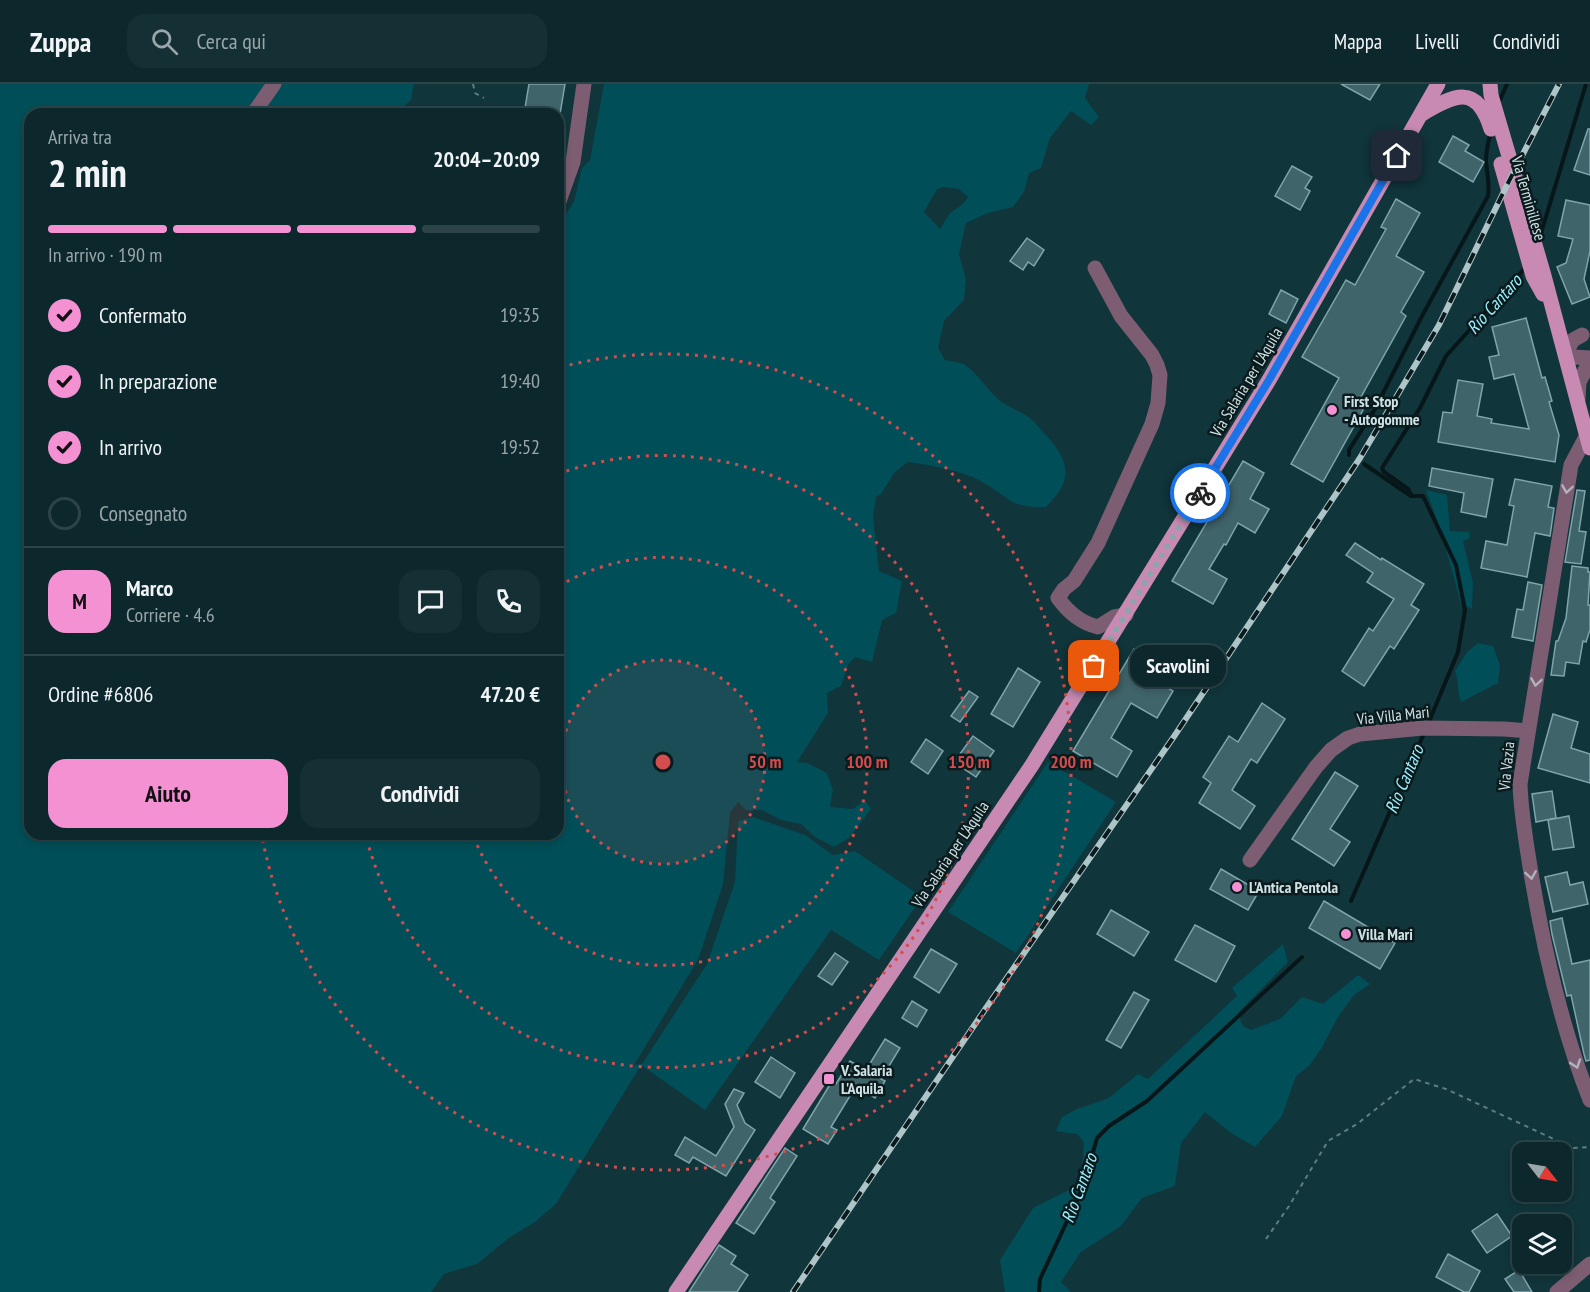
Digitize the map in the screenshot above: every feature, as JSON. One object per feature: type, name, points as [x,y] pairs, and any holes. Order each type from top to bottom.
[{"type":"main road","name":"Via Salaria per L'Aquila","points":[[676,1292],[1032,765],[1269,380],[1438,84]]},
{"type":"main road","points":[[1420,116],[1465,90]]},
{"type":"main road","name":"Via Terminillese","points":[[1465,90],[1493,120],[1538,274],[1555,318],[1588,441]]},
{"type":"main road","name":"Via Terminillese","points":[[1489,91],[1494,140],[1529,245]]},
{"type":"street","points":[[257,108],[274,84]]},
{"type":"street","points":[[564,187],[573,162],[584,84]]},
{"type":"street","points":[[1095,268],[1121,316],[1152,355],[1157,365],[1160,375],[1158,403],[1152,424],[1098,543],[1074,581],[1058,598],[1066,609],[1090,626],[1098,627],[1114,617],[1125,615]]},
{"type":"street","points":[[1555,318],[1569,333],[1588,337]]},
{"type":"street","points":[[1578,402],[1580,382],[1590,359],[1564,353],[1574,340],[1588,337]]},
{"type":"street","name":"Via Vazia","points":[[1588,441],[1571,465],[1520,784],[1521,808],[1539,919],[1556,996],[1576,1065],[1590,1100]]},
{"type":"street","name":"Via Villa Mari","points":[[1250,860],[1316,767],[1331,750],[1348,738],[1360,734],[1423,728],[1528,731]]},
{"type":"street","points":[[1557,1292],[1590,1264]]},
{"type":"path","points":[[473,84],[475,93],[484,98]]},
{"type":"path","points":[[1266,1239],[1328,1142],[1357,1124],[1414,1078],[1446,1089],[1573,1148],[1590,1147]]},
{"type":"shaded area","points":[[0,84],[414,84],[411,100],[402,108],[24,108],[24,840],[564,840],[564,217],[574,202],[582,168],[590,160],[604,84],[1089,84],[1085,98],[1099,117],[1091,125],[1071,111],[1050,138],[1041,168],[1029,173],[1024,192],[1013,207],[988,213],[966,223],[959,254],[966,279],[964,300],[944,321],[938,348],[945,360],[968,367],[999,400],[1031,419],[1061,455],[1066,472],[1065,480],[1046,507],[1025,506],[967,475],[908,462],[895,472],[881,494],[876,497],[873,517],[879,571],[902,581],[896,613],[882,620],[872,662],[855,657],[848,665],[841,686],[827,693],[828,713],[797,762],[807,763],[827,773],[833,790],[830,807],[853,809],[865,800],[871,809],[849,838],[834,847],[815,837],[801,824],[781,820],[762,810],[746,810],[738,802],[730,813],[723,884],[698,960],[634,1065],[642,1064],[707,964],[735,882],[738,821],[753,817],[805,835],[833,855],[855,851],[922,897],[879,960],[831,930],[705,1110],[641,1065],[556,1204],[477,1264],[444,1274],[431,1292],[0,1292]],"holes":[[[944,187],[959,189],[968,197],[963,204],[950,213],[940,229],[924,212],[937,189]]]},
{"type":"shaded area","points":[[1426,490],[1447,495],[1450,531],[1469,532],[1469,539],[1463,541],[1473,583],[1472,609],[1461,604],[1441,531]]},
{"type":"shaded area","points":[[1478,643],[1493,646],[1500,665],[1498,683],[1461,702],[1455,671],[1467,652]]},
{"type":"shaded area","points":[[1048,762],[1116,802],[1016,953],[948,912]]},
{"type":"shaded area","points":[[1283,944],[1288,962],[1238,1013],[1243,1026],[1251,1030],[1280,1019],[1302,997],[1323,1004],[1358,975],[1370,984],[1354,995],[1309,1066],[1296,1076],[1282,1116],[1255,1147],[1231,1133],[1205,1112],[1181,1143],[1175,1186],[1142,1198],[1121,1226],[1081,1252],[1061,1282],[1071,1292],[1005,1292],[1000,1260],[1033,1208],[1081,1184],[1084,1142],[1077,1134],[1056,1131],[1062,1117],[1109,1098],[1138,1074],[1148,1079],[1237,996],[1232,988]]},
{"type":"building","points":[[529,84],[565,84],[561,108],[525,108]]},
{"type":"building","points":[[1341,84],[1380,84],[1370,100]]},
{"type":"building","points":[[1588,129],[1590,129],[1590,175],[1574,170]]},
{"type":"building","points":[[1453,136],[1469,145],[1465,151],[1484,162],[1473,182],[1439,162]]},
{"type":"building","points":[[1292,166],[1312,177],[1305,188],[1310,191],[1300,210],[1275,196]]},
{"type":"building","points":[[1396,199],[1420,213],[1396,256],[1424,272],[1401,312],[1406,316],[1356,406],[1363,410],[1323,482],[1291,464],[1339,378],[1302,357],[1346,280],[1355,285],[1386,229],[1381,227]]},
{"type":"building","points":[[1566,200],[1590,205],[1590,251],[1584,279],[1590,297],[1572,304],[1557,267],[1566,263],[1573,239],[1558,236]]},
{"type":"building","points":[[1027,238],[1044,250],[1034,266],[1028,262],[1023,270],[1010,261]]},
{"type":"building","points":[[1281,290],[1298,299],[1286,323],[1269,314]]},
{"type":"building","points":[[1526,318],[1542,378],[1545,377],[1552,401],[1549,402],[1559,435],[1555,462],[1438,442],[1443,412],[1452,413],[1458,380],[1483,384],[1477,416],[1492,419],[1491,423],[1529,429],[1514,374],[1494,379],[1489,357],[1499,355],[1492,327]]},
{"type":"building","points":[[1243,461],[1264,473],[1250,499],[1269,509],[1255,533],[1238,523],[1209,569],[1227,579],[1213,604],[1172,581]]},
{"type":"building","points":[[1432,468],[1493,479],[1486,517],[1461,512],[1464,493],[1429,486]]},
{"type":"building","points":[[1515,479],[1552,486],[1548,507],[1554,508],[1550,536],[1535,533],[1527,577],[1481,568],[1486,541],[1507,545],[1514,506],[1509,505]]},
{"type":"building","points":[[1577,490],[1585,491],[1579,531],[1586,532],[1581,564],[1565,562]]},
{"type":"building","points":[[1355,543],[1424,584],[1411,605],[1419,610],[1394,649],[1390,646],[1364,686],[1342,671],[1369,628],[1373,631],[1394,599],[1367,582],[1373,573],[1346,555]]},
{"type":"building","points":[[1572,566],[1588,568],[1590,572],[1588,605],[1590,605],[1590,630],[1586,642],[1583,641],[1579,664],[1566,662],[1564,676],[1551,675],[1556,641],[1558,641],[1566,618]]},
{"type":"building","points":[[1528,582],[1542,585],[1533,641],[1512,637],[1517,609],[1523,610]]},
{"type":"building","points":[[1134,649],[1161,665],[1153,679],[1173,691],[1157,718],[1131,703],[1111,738],[1132,751],[1117,777],[1073,751]]},
{"type":"building","points":[[1018,668],[1040,682],[1013,727],[991,714]]},
{"type":"building","points":[[969,691],[978,697],[960,722],[951,716]]},
{"type":"building","points":[[1262,703],[1285,719],[1257,763],[1251,759],[1232,790],[1255,806],[1240,829],[1199,803],[1211,783],[1203,777],[1229,736],[1238,742]]},
{"type":"building","points":[[1553,714],[1578,722],[1571,748],[1590,754],[1590,783],[1538,768]]},
{"type":"building","points":[[973,736],[994,751],[976,777],[954,762]]},
{"type":"building","points":[[926,739],[943,751],[928,774],[911,762]]},
{"type":"building","points":[[1335,772],[1358,786],[1330,829],[1350,842],[1334,866],[1292,839]]},
{"type":"building","points":[[1552,791],[1556,818],[1536,822],[1532,794]]},
{"type":"building","points":[[1569,816],[1574,847],[1553,850],[1548,820]]},
{"type":"building","points":[[1221,869],[1259,891],[1248,910],[1210,889]]},
{"type":"building","points":[[1567,872],[1570,885],[1583,882],[1588,904],[1553,912],[1545,877]]},
{"type":"building","name":"Villa Mari","points":[[1324,901],[1395,943],[1380,969],[1309,928]]},
{"type":"building","points":[[1111,910],[1149,932],[1134,956],[1097,934]]},
{"type":"building","points":[[1562,918],[1572,964],[1590,960],[1590,1060],[1586,1061],[1571,995],[1567,996],[1552,934],[1550,921]]},
{"type":"building","points":[[1195,925],[1235,946],[1216,982],[1175,960]]},
{"type":"building","points":[[931,949],[957,964],[939,993],[914,977]]},
{"type":"building","points":[[835,953],[848,962],[832,985],[818,976]]},
{"type":"building","points":[[1134,992],[1149,1000],[1121,1048],[1106,1040]]},
{"type":"building","points":[[912,1001],[927,1010],[917,1027],[902,1018]]},
{"type":"building","points":[[885,1039],[900,1048],[881,1079],[885,1081],[875,1098],[856,1086],[831,1127],[837,1130],[828,1144],[803,1129],[832,1081],[836,1084],[850,1061],[866,1070]]},
{"type":"building","points":[[771,1057],[795,1073],[780,1098],[755,1082]]},
{"type":"building","points":[[734,1089],[744,1093],[737,1105],[745,1123],[755,1130],[726,1176],[693,1157],[689,1163],[675,1155],[685,1137],[716,1156],[734,1127],[725,1104]]},
{"type":"building","points":[[785,1148],[797,1156],[770,1198],[775,1202],[754,1234],[736,1223]]},
{"type":"building","points":[[1497,1214],[1512,1236],[1487,1253],[1472,1231]]},
{"type":"building","points":[[719,1245],[736,1256],[731,1264],[748,1275],[737,1292],[689,1292]]},
{"type":"building","points":[[1448,1254],[1480,1271],[1469,1292],[1464,1292],[1436,1277]]},
{"type":"building","points":[[1513,1274],[1521,1274],[1532,1292],[1514,1292],[1505,1279]]},
{"type":"waterway","name":"Rio Cantaro","points":[[1499,102],[1507,84]]},
{"type":"waterway","name":"Rio Cantaro","points":[[1539,240],[1586,84]]},
{"type":"waterway","name":"Rio Cantaro","points":[[1349,455],[1349,450],[1375,409],[1422,316],[1488,196],[1486,158],[1491,132]]},
{"type":"waterway","name":"Rio Cantaro","points":[[1428,724],[1458,652],[1465,610],[1456,565],[1423,496],[1412,496],[1408,489],[1384,472],[1382,468],[1420,408],[1446,356],[1525,268]]},
{"type":"waterway","name":"Rio Cantaro","points":[[1364,464],[1411,496]]},
{"type":"waterway","name":"Rio Cantaro","points":[[1351,901],[1425,731]]},
{"type":"waterway","name":"Rio Cantaro","points":[[1039,1292],[1040,1279],[1083,1187],[1097,1138],[1109,1126],[1147,1101],[1302,957]]},
{"type":"railway","points":[[793,1292],[1175,735],[1360,458],[1439,325],[1559,84]]},
{"type":"way so far","points":[[1094,666],[1200,493]]},
{"type":"place","name":"First Stop - Autogomme","points":[[1332,410]]},
{"type":"place","name":"Scavolini","points":[[1094,666]]},
{"type":"place","name":"L'Antica Pentola","points":[[1237,887]]},
{"type":"place","name":"Villa Mari","points":[[1346,934]]},
{"type":"place","name":"V. Salaria L'Aquila","points":[[829,1079]]},
{"type":"route","points":[[1200,493],[1269,380],[1397,156]]}]
